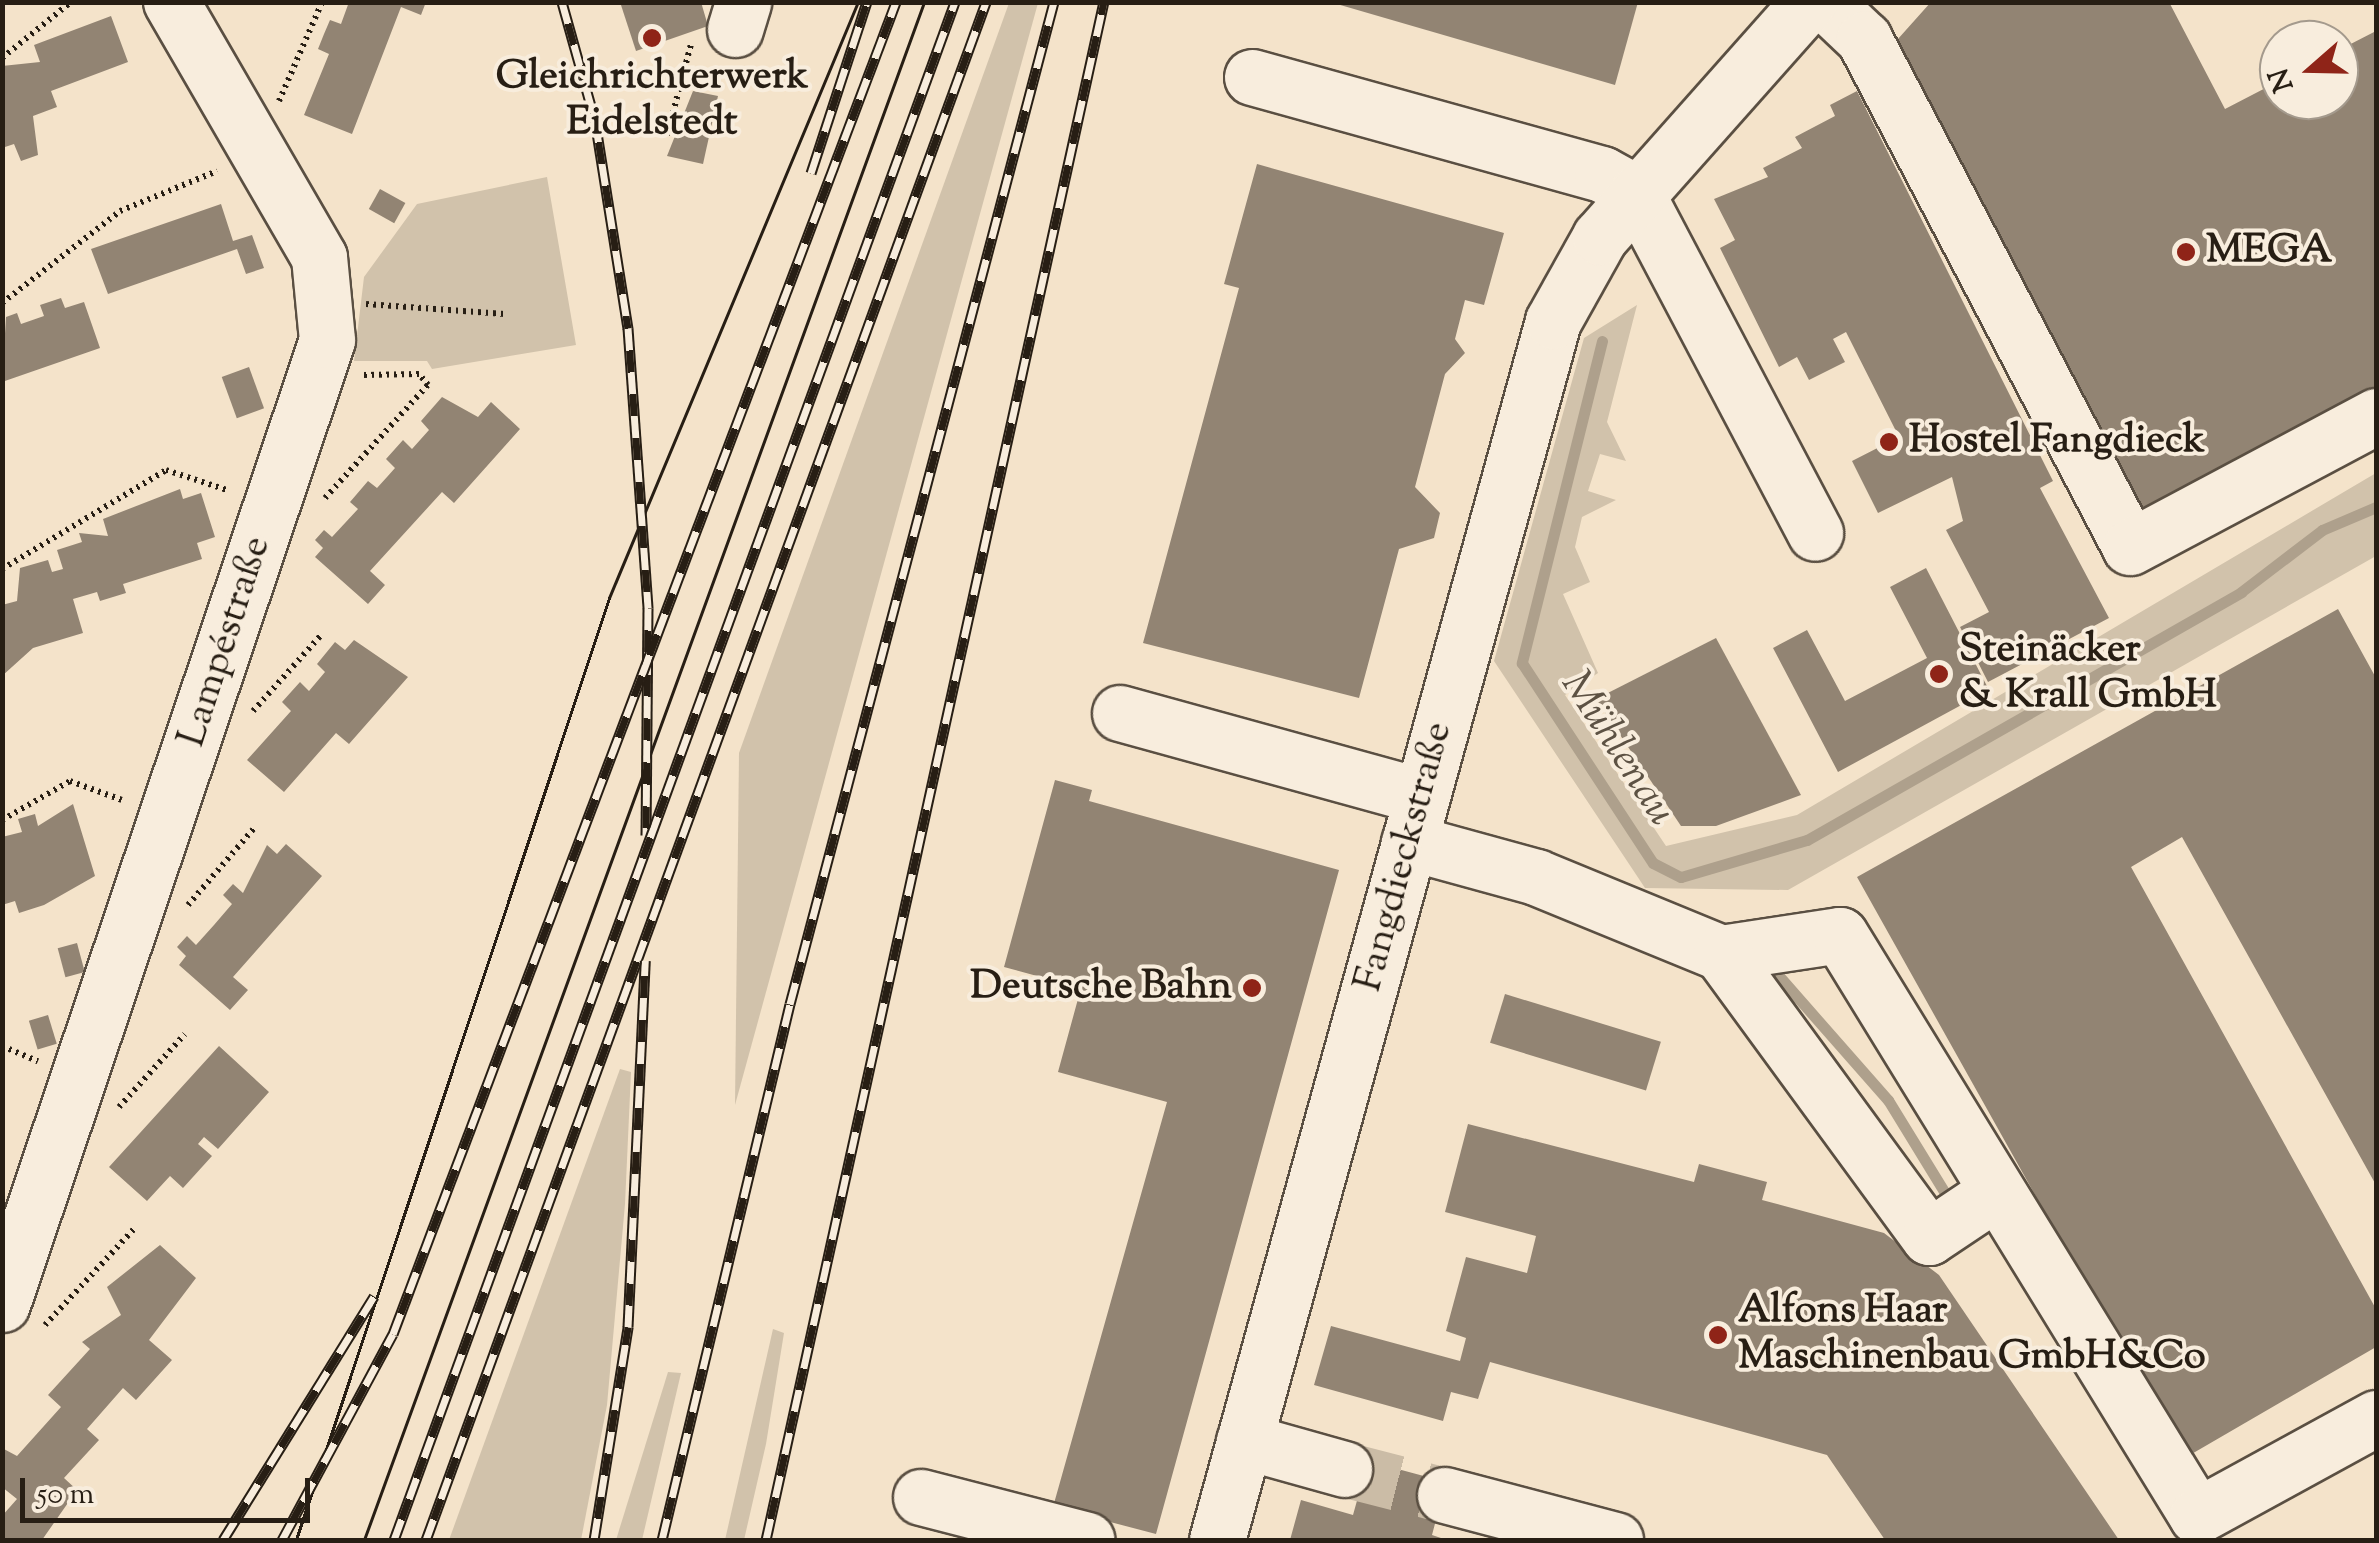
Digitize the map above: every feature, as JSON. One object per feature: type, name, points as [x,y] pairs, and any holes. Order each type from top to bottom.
[{"type":"street","name":"Lampéstraße","points":[[19,1319],[327,340],[319,257],[171,2]]},
{"type":"street","name":"Fangdieckstraße","points":[[1217,1540],[1553,321],[1636,192],[1808,2]]},
{"type":"street","points":[[1825,2],[1864,39],[2130,547],[2376,416]]},
{"type":"street","points":[[1252,78],[1602,174],[1636,192],[1815,533]]},
{"type":"street","points":[[1120,713],[1415,819],[1536,877],[1721,954],[1929,1236],[1993,1194]]},
{"type":"street","points":[[1721,954],[1840,935],[1993,1194],[2197,1516],[2376,1418]]},
{"type":"street","points":[[1244,1441],[1344,1470]]},
{"type":"street","points":[[1445,1495],[1615,1540]]},
{"type":"street","points":[[921,1496],[1087,1540]]},
{"type":"path","points":[[2,58],[71,2]]},
{"type":"path","points":[[276,108],[322,2]]},
{"type":"path","points":[[667,135],[687,45],[739,16]]},
{"type":"path","points":[[2,303],[120,211],[237,162]]},
{"type":"path","points":[[358,304],[504,314]]},
{"type":"path","points":[[316,508],[428,386],[420,374],[342,375]]},
{"type":"path","points":[[2,569],[166,470],[250,497]]},
{"type":"path","points":[[243,723],[322,634]]},
{"type":"path","points":[[2,820],[70,781],[130,803]]},
{"type":"path","points":[[184,910],[256,826]]},
{"type":"path","points":[[112,1115],[185,1034]]},
{"type":"path","points":[[2,1046],[58,1068]]},
{"type":"path","points":[[19,1319],[134,1228]]},
{"type":"shaded area","points":[[1009,3],[1038,3],[735,1105],[739,753]]},
{"type":"shaded area","points":[[547,177],[576,345],[432,369],[427,361],[354,361],[364,277],[417,204]]},
{"type":"shaded area","points":[[1637,305],[1607,422],[1626,461],[1600,454],[1588,491],[1616,500],[1582,517],[1575,547],[1590,582],[1563,594],[1598,673],[1565,695],[1666,846],[1797,815],[2376,473],[2376,556],[1788,890],[1645,888],[1494,661],[1584,338]]},
{"type":"shaded area","points":[[620,1069],[631,1072],[625,1204],[607,1405],[581,1540],[449,1540]]},
{"type":"shaded area","points":[[773,1329],[784,1333],[766,1444],[744,1540],[725,1540]]},
{"type":"shaded area","points":[[668,1372],[681,1373],[642,1540],[616,1540]]},
{"type":"building","points":[[349,2],[426,2],[421,15],[401,7],[352,134],[304,115],[329,54],[318,49],[330,20],[341,24]]},
{"type":"building","name":"Gleichrichterwerk Eidelstedt","points":[[620,2],[701,2],[708,26],[636,51]]},
{"type":"building","points":[[1330,2],[1638,2],[1615,85]]},
{"type":"building","name":"MEGA","points":[[1931,2],[2169,2],[2225,109],[2259,91],[2259,120],[2359,120],[2359,40],[2376,31],[2376,394],[2135,522],[1889,49]]},
{"type":"building","points":[[111,16],[128,62],[51,91],[57,107],[33,116],[38,155],[21,161],[14,144],[2,148],[2,66],[40,62],[34,45]]},
{"type":"building","points":[[693,91],[718,96],[703,164],[667,156]]},
{"type":"building","points":[[1857,91],[2053,481],[2040,488],[2109,618],[1988,682],[1960,627],[1989,612],[1946,530],[1963,521],[1952,477],[1878,513],[1852,461],[1899,437],[1846,332],[1833,339],[1845,362],[1809,380],[1797,357],[1779,367],[1720,248],[1735,240],[1714,199],[1768,177],[1763,168],[1802,148],[1795,137],[1835,116],[1830,105]]},
{"type":"building","points":[[1257,164],[1504,233],[1484,305],[1465,300],[1455,339],[1465,353],[1445,374],[1415,487],[1440,513],[1434,538],[1399,549],[1359,698],[1143,643],[1239,288],[1224,284]]},
{"type":"building","points":[[380,189],[405,203],[394,223],[369,209]]},
{"type":"building","points":[[221,204],[233,241],[252,235],[264,268],[246,274],[237,249],[108,294],[91,249]]},
{"type":"building","points":[[61,298],[65,308],[84,302],[100,348],[2,382],[6,317],[17,313],[21,324],[44,316],[40,305]]},
{"type":"building","points":[[249,367],[264,408],[237,418],[222,377]]},
{"type":"building","points":[[442,397],[478,417],[491,402],[520,429],[454,503],[442,492],[370,571],[385,585],[368,604],[315,557],[323,548],[315,540],[324,530],[332,537],[358,509],[350,502],[368,481],[377,488],[395,468],[386,459],[403,440],[412,449],[429,430],[421,421]]},
{"type":"building","points":[[180,489],[183,499],[201,493],[215,537],[197,543],[202,559],[123,584],[126,593],[100,601],[97,592],[73,599],[83,633],[33,648],[2,676],[2,605],[17,601],[20,568],[48,560],[52,572],[63,569],[57,550],[82,542],[79,533],[108,536],[103,519]]},
{"type":"building","name":"Steinäcker & Krall GmbH","points":[[1926,568],[1989,690],[1838,772],[1773,648],[1807,630],[1845,701],[1927,658],[1890,587]]},
{"type":"building","points":[[2338,609],[2376,678],[2376,1185],[2182,837],[2131,867],[2376,1309],[2376,1347],[2183,1459],[1857,877]]},
{"type":"building","points":[[1716,638],[1801,795],[1716,826],[1681,826],[1596,699]]},
{"type":"building","points":[[354,640],[408,677],[349,744],[336,733],[284,792],[247,760],[291,711],[282,702],[300,682],[309,691],[325,672],[317,664],[335,642],[345,650]]},
{"type":"building","points":[[1055,780],[1092,790],[1089,801],[1339,870],[1156,1534],[1053,1507],[1167,1102],[1058,1072],[1081,988],[1004,967]]},
{"type":"building","points":[[73,804],[95,876],[44,905],[19,913],[15,901],[2,905],[2,837],[22,832],[18,819],[35,814],[38,826]]},
{"type":"building","points":[[286,844],[322,876],[233,977],[248,990],[230,1010],[179,965],[186,956],[177,947],[187,936],[196,945],[214,925],[232,904],[223,895],[233,884],[243,893],[267,845],[277,854]]},
{"type":"building","points":[[77,943],[85,972],[65,977],[58,948]]},
{"type":"building","points":[[1505,994],[1661,1042],[1646,1090],[1490,1043]]},
{"type":"building","points":[[48,1015],[57,1044],[38,1050],[29,1021]]},
{"type":"building","points":[[219,1046],[269,1092],[218,1149],[204,1137],[198,1144],[212,1156],[183,1188],[170,1176],[147,1201],[109,1167]]},
{"type":"building","name":"Alfons Haar Maschinenbau GmbH&Co","points":[[1468,1124],[1694,1182],[1699,1164],[1767,1182],[1762,1200],[1884,1233],[1939,1275],[2119,1540],[1885,1540],[1827,1455],[1490,1362],[1478,1399],[1451,1392],[1443,1421],[1314,1385],[1331,1326],[1460,1361],[1466,1338],[1446,1331],[1466,1257],[1527,1273],[1536,1236],[1445,1212]]},
{"type":"building","points":[[160,1245],[196,1278],[149,1340],[172,1360],[136,1400],[123,1388],[87,1429],[99,1440],[64,1478],[77,1490],[42,1540],[2,1540],[2,1516],[17,1499],[2,1487],[2,1448],[17,1456],[61,1407],[48,1395],[90,1349],[82,1342],[121,1315],[107,1287]]},
{"type":"building","points":[[1368,1461],[1446,1482],[1432,1535],[1447,1540],[1290,1540],[1301,1500],[1353,1515]]},
{"type":"waterway","name":"Mühlenau","points":[[1602,341],[1522,663],[1653,863],[1681,877],[1807,840],[2241,592],[2322,530],[2376,507]]},
{"type":"waterway","points":[[1778,975],[1888,1100],[1951,1203]]},
{"type":"tunnel","points":[[1344,1469],[1445,1495]]},
{"type":"tram line","points":[[296,1540],[609,598],[858,2]]},
{"type":"tram line","points":[[364,1540],[924,2]]},
{"type":"railway","points":[[562,2],[595,120],[628,328],[648,608],[646,835]]},
{"type":"railway","points":[[811,173],[867,2]]},
{"type":"railway","points":[[282,1540],[393,1334],[896,2]]},
{"type":"railway","points":[[394,1540],[955,2]]},
{"type":"railway","points":[[426,1540],[986,2]]},
{"type":"railway","points":[[662,1540],[790,1004],[1054,2]]},
{"type":"railway","points":[[766,1540],[1104,2]]},
{"type":"railway","points":[[594,1540],[628,1327],[645,960]]},
{"type":"railway","points":[[223,1540],[374,1296]]},
{"type":"place","name":"Gleichrichterwerk Eidelstedt","points":[[652,38]]},
{"type":"place","name":"MEGA","points":[[2186,252]]},
{"type":"place","name":"Hostel Fangdieck","points":[[1889,442]]},
{"type":"place","name":"Steinäcker & Krall GmbH","points":[[1939,674]]},
{"type":"place","name":"Deutsche Bahn","points":[[1252,988]]},
{"type":"place","name":"Alfons Haar Maschinenbau GmbH&Co","points":[[1718,1335]]}]
